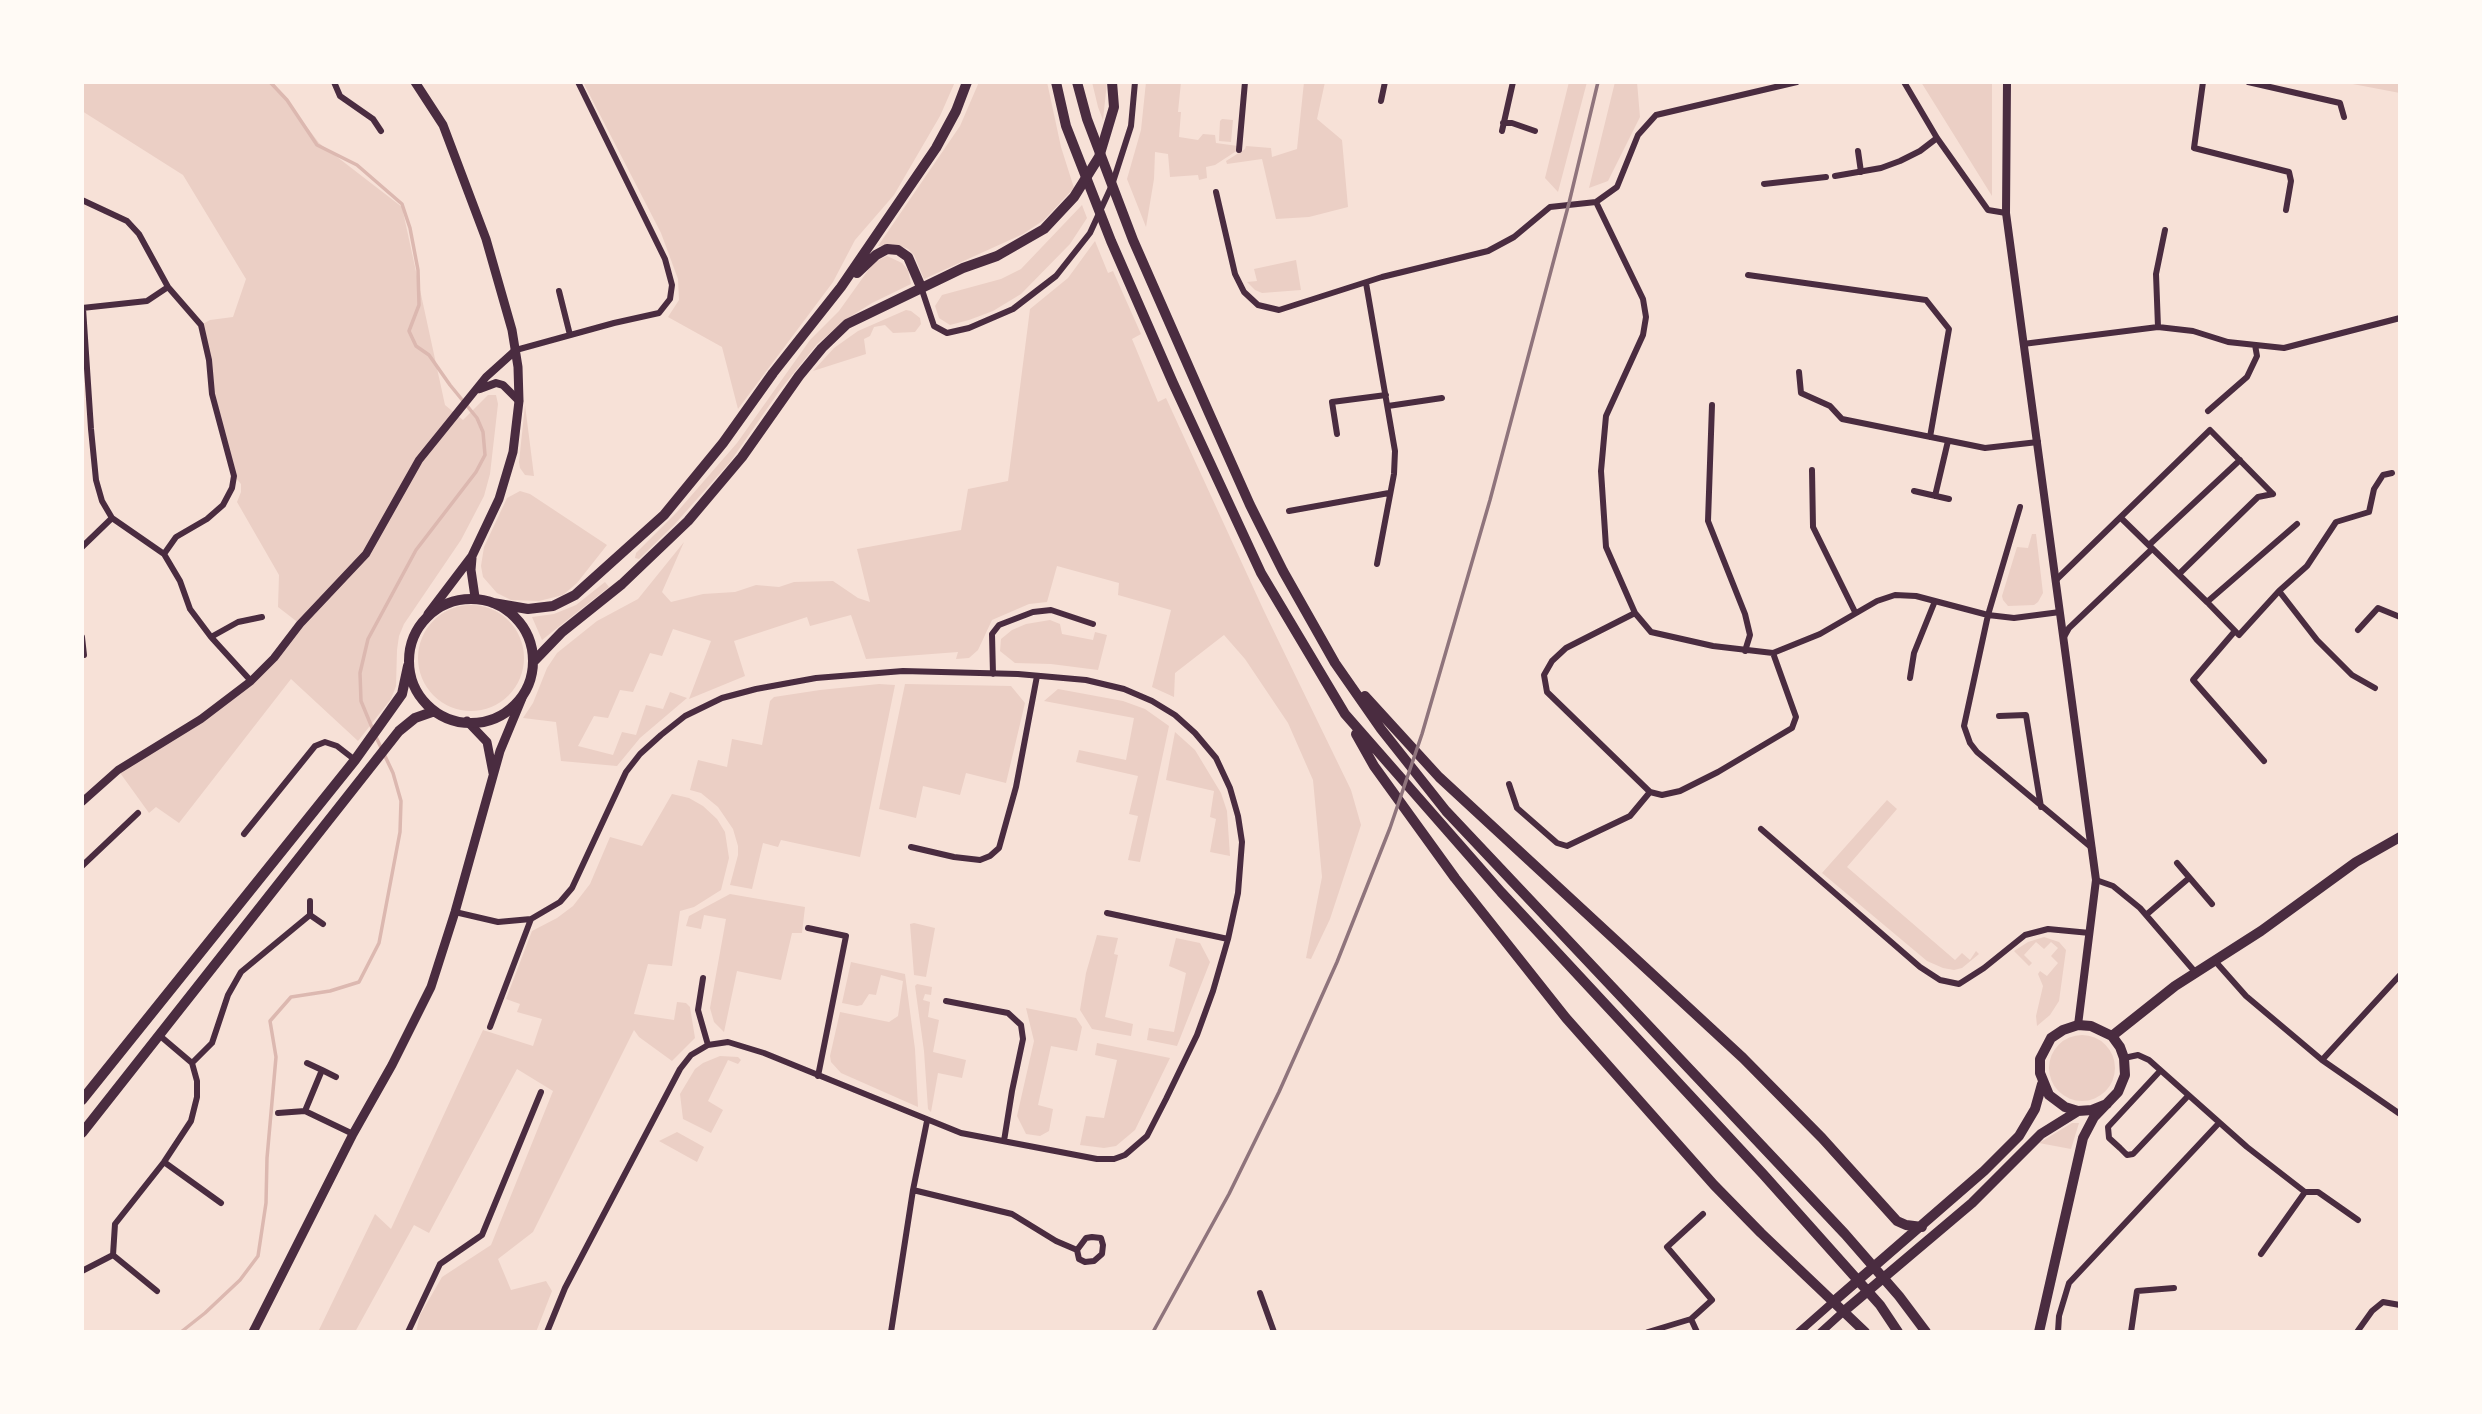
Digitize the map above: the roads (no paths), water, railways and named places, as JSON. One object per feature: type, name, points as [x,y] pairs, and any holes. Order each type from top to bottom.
[{"type":"main road","points":[[82,1100],[355,760],[390,712],[402,694],[408,666],[409,642],[472,556],[506,478],[513,452],[519,401],[516,350],[486,239],[465,181],[443,125],[415,82]]},
{"type":"main road","points":[[428,614],[452,600],[475,597],[528,610],[553,606],[576,595],[664,515],[723,443],[841,287],[936,148],[956,111],[967,82]]},
{"type":"main road","points":[[1056,82],[1066,125],[1111,241],[1261,573],[1374,766],[1455,878],[1566,1017],[1714,1185],[1865,1332]]},
{"type":"main road","points":[[1077,82],[1087,119],[1133,240],[1250,505],[1283,572],[1335,663],[1381,729],[1446,811],[1829,1217],[1899,1296],[1926,1332]]},
{"type":"main road","points":[[253,1332],[431,987],[456,912],[500,751],[535,660],[562,632],[622,584],[688,521],[742,457],[799,376],[847,324],[921,287],[997,256],[1044,229],[1074,197],[1099,157],[1114,107],[1112,82]]},
{"type":"main road","points":[[841,287],[876,255],[887,249],[898,250],[908,257],[921,287]]},
{"type":"main road","points":[[472,556],[475,597]]},
{"type":"main road","points":[[493,603],[521,622],[530,637],[535,660]]},
{"type":"main road","points":[[1335,663],[1439,777],[1743,1058],[1822,1138],[1898,1221],[1922,1227]]},
{"type":"main road","points":[[408,666],[416,694],[432,712],[456,721],[477,722],[505,715],[522,698]]},
{"type":"main road","points":[[82,1133],[399,731],[415,718],[432,712]]},
{"type":"main road","points":[[1345,714],[1502,892],[1781,1194],[1880,1305],[1898,1332]]},
{"type":"main road","points":[[467,722],[487,741],[494,775]]},
{"type":"main road","points":[[336,783],[349,795]]},
{"type":"main road","points":[[2112,1037],[2170,990],[2357,862],[2400,837]]},
{"type":"main road","points":[[1833,1302],[1922,1227],[2019,1136],[2035,1109],[2042,1084],[2040,1059],[2045,1047],[2051,1038],[2078,1025],[2101,1029],[2112,1037],[2120,1047],[2125,1066],[2122,1084],[2094,1117],[2082,1138],[2039,1332]]},
{"type":"main road","points":[[2042,1084],[2056,1102],[2078,1111],[2092,1110],[2107,1104]]},
{"type":"main road","points":[[1843,1312],[1972,1203],[2042,1134],[2078,1111]]},
{"type":"street","points":[[334,82],[340,96],[373,119],[381,131]]},
{"type":"street","points":[[475,393],[486,377],[516,350],[659,313],[670,299],[672,285],[664,259],[578,82]]},
{"type":"street","points":[[921,287],[934,326],[947,333],[969,328],[1013,309],[1056,276],[1090,233],[1112,185],[1131,126],[1135,82]]},
{"type":"street","points":[[1239,150],[1245,82]]},
{"type":"street","points":[[1381,101],[1385,82]]},
{"type":"street","points":[[1502,131],[1513,82]]},
{"type":"street","points":[[1216,192],[1235,274],[1244,292],[1258,305],[1279,310],[1407,270],[1488,251],[1514,237],[1550,207],[1596,202],[1617,187],[1638,135],[1656,115],[1797,82]]},
{"type":"street","points":[[1904,82],[1937,138],[1988,210],[2006,212]]},
{"type":"street","points":[[2007,82],[2006,212],[2096,880],[2078,1025]]},
{"type":"street","points":[[2203,82],[2194,148],[2289,172],[2291,181],[2286,210]]},
{"type":"street","points":[[2248,82],[2340,103],[2344,117]]},
{"type":"street","points":[[1503,123],[1512,123],[1535,131]]},
{"type":"street","points":[[1835,176],[1900,162],[1937,138]]},
{"type":"street","points":[[1857,151],[1861,172]]},
{"type":"street","points":[[1764,184],[1825,177]]},
{"type":"street","points":[[82,200],[127,220],[139,234],[168,287],[201,325],[209,360],[212,394],[234,476],[232,488],[223,505],[207,519],[176,537],[164,554]]},
{"type":"street","points":[[1596,202],[1643,299],[1646,317],[1643,335],[1606,416],[1601,471],[1606,547],[1635,613],[1651,632],[1745,652],[1773,653],[1820,634],[1855,612],[1895,595],[1916,596],[1988,615],[2014,618],[2060,612]]},
{"type":"street","points":[[2158,327],[2156,274],[2165,230]]},
{"type":"street","points":[[1748,275],[1926,300],[1950,330],[1930,437]]},
{"type":"street","points":[[1366,283],[1395,451],[1394,474],[1377,564]]},
{"type":"street","points":[[168,287],[147,301],[83,308],[96,480],[103,501],[113,518],[164,554],[180,581],[190,609],[251,681]]},
{"type":"street","points":[[559,291],[570,335]]},
{"type":"street","points":[[2023,344],[2158,327],[2193,331],[2228,342],[2284,348],[2400,318]]},
{"type":"street","points":[[2208,411],[2247,377],[2257,356],[2255,345]]},
{"type":"street","points":[[1799,372],[1801,393],[1830,406],[1842,419],[1985,448],[2038,442]]},
{"type":"street","points":[[82,802],[118,770],[201,719],[251,681],[366,554],[419,460],[453,415],[475,393],[484,386],[496,383],[503,385],[519,401]]},
{"type":"street","points":[[1337,434],[1332,402],[1386,395]]},
{"type":"street","points":[[1388,406],[1442,398]]},
{"type":"street","points":[[1712,405],[1708,521],[1745,614],[1750,635],[1745,652]]},
{"type":"street","points":[[82,430],[91,429]]},
{"type":"street","points":[[2056,580],[2210,430],[2273,494],[2258,497],[2179,574]]},
{"type":"street","points":[[1935,496],[1948,441]]},
{"type":"street","points":[[2064,637],[2069,628],[2240,460]]},
{"type":"street","points":[[1812,470],[1813,527],[1855,612]]},
{"type":"street","points":[[2264,761],[2193,680],[2279,590],[2307,566],[2336,522],[2369,512],[2374,489],[2384,475],[2392,473]]},
{"type":"street","points":[[1914,491],[1949,499]]},
{"type":"street","points":[[1289,511],[1389,493]]},
{"type":"street","points":[[2020,507],[1988,615],[1965,716],[1966,735],[1977,752],[2092,848]]},
{"type":"street","points":[[82,547],[113,518]]},
{"type":"street","points":[[2121,518],[2237,633]]},
{"type":"street","points":[[2207,601],[2297,524]]},
{"type":"street","points":[[2279,590],[2316,639],[2352,675],[2375,688]]},
{"type":"street","points":[[1910,678],[1914,653],[1935,601]]},
{"type":"street","points":[[2358,630],[2378,608],[2400,617]]},
{"type":"street","points":[[993,674],[992,634],[999,625],[1033,612],[1051,610],[1093,624]]},
{"type":"street","points":[[1635,613],[1566,648],[1544,675],[1547,692],[1650,792],[1662,796],[1680,791],[1728,766],[1792,728],[1796,717],[1773,653]]},
{"type":"street","points":[[211,637],[238,622],[262,617]]},
{"type":"street","points":[[82,637],[83,655]]},
{"type":"street","points":[[456,912],[498,922],[531,919],[560,902],[572,888],[626,772],[640,754],[685,716],[722,698],[755,688],[816,678],[902,671],[1037,676],[1086,680],[1124,688],[1175,715],[1216,758],[1230,788],[1242,842],[1238,893],[1228,939],[1196,1035],[1147,1136],[1125,1155],[1097,1159],[961,1133],[729,1042],[708,1045],[691,1055],[680,1069],[565,1288],[547,1332]]},
{"type":"street","points":[[911,847],[981,860],[999,848],[1016,787],[1037,676]]},
{"type":"street","points":[[1999,716],[2026,715],[2041,807]]},
{"type":"street","points":[[244,834],[316,746],[325,743],[337,746],[355,760]]},
{"type":"street","points":[[1509,784],[1517,808],[1557,843],[1567,846],[1630,816],[1650,792]]},
{"type":"street","points":[[82,866],[138,813]]},
{"type":"street","points":[[1761,829],[1920,967],[1940,980],[1959,984],[2025,935],[2048,929],[2090,933]]},
{"type":"street","points":[[2177,863],[2212,904]]},
{"type":"street","points":[[2146,915],[2189,878]]},
{"type":"street","points":[[2096,880],[2113,886],[2146,915],[2196,973]]},
{"type":"street","points":[[310,901],[310,915]]},
{"type":"street","points":[[1107,913],[1228,939]]},
{"type":"street","points":[[192,1063],[212,1043],[223,1006],[241,972],[310,915]]},
{"type":"street","points":[[310,915],[323,924]]},
{"type":"street","points":[[490,1027],[531,919]]},
{"type":"street","points":[[808,928],[846,936],[818,1076]]},
{"type":"street","points":[[2215,961],[2246,996],[2322,1060],[2400,1114]]},
{"type":"street","points":[[2322,1060],[2400,975]]},
{"type":"street","points":[[703,978],[698,1010],[708,1045]]},
{"type":"street","points":[[946,1001],[1008,1013],[1021,1025],[1023,1039],[1004,1141]]},
{"type":"street","points":[[113,1255],[115,1224],[164,1162],[191,1121],[197,1089],[192,1063],[159,1035]]},
{"type":"street","points":[[2124,1058],[2143,1056],[2219,1123],[2305,1192],[2318,1192],[2358,1220]]},
{"type":"street","points":[[307,1063],[336,1077]]},
{"type":"street","points":[[305,1111],[322,1070]]},
{"type":"street","points":[[2160,1071],[2108,1127],[2109,1138],[2127,1155],[2133,1154],[2188,1096]]},
{"type":"street","points":[[408,1332],[440,1264],[482,1235],[541,1092]]},
{"type":"street","points":[[278,1113],[305,1111],[353,1134]]},
{"type":"street","points":[[891,1332],[913,1190],[927,1121]]},
{"type":"street","points":[[2058,1332],[2059,1316],[2069,1283],[2219,1123]]},
{"type":"street","points":[[164,1162],[221,1203]]},
{"type":"street","points":[[913,1190],[1012,1214],[1056,1241],[1077,1250]]},
{"type":"street","points":[[2261,1254],[2305,1192]]},
{"type":"street","points":[[1648,1332],[1691,1319],[1712,1300],[1667,1247],[1703,1214]]},
{"type":"street","points":[[1086,1238],[1101,1238],[1102,1254],[1094,1261],[1085,1262],[1079,1259],[1077,1250],[1086,1238]]},
{"type":"street","points":[[82,1271],[113,1255]]},
{"type":"street","points":[[113,1255],[157,1291]]},
{"type":"street","points":[[2130,1332],[2137,1291],[2174,1288]]},
{"type":"street","points":[[1260,1293],[1274,1332]]},
{"type":"street","points":[[1798,1332],[1833,1302]]},
{"type":"street","points":[[2357,1332],[2372,1311],[2383,1302],[2400,1305]]},
{"type":"street","points":[[1821,1332],[1843,1312]]},
{"type":"street","points":[[1691,1319],[1698,1332]]},
{"type":"waterway","points":[[270,82],[287,100],[317,145],[357,165],[402,204],[410,228],[418,270],[419,305],[409,331],[416,346],[429,355],[477,418],[483,432],[485,455],[476,472],[416,550],[368,639],[360,673],[361,701],[373,730]]},
{"type":"waterway","points":[[181,1332],[240,1280],[258,1256],[266,1203],[276,1057],[270,1021],[291,997],[330,991],[359,982],[379,943],[400,832],[401,801],[393,773],[376,737]]},
{"type":"railway","points":[[1153,1332],[1229,1194],[1279,1092],[1337,962],[1390,828],[1422,734],[1490,500],[1569,203],[1598,82]]}]
